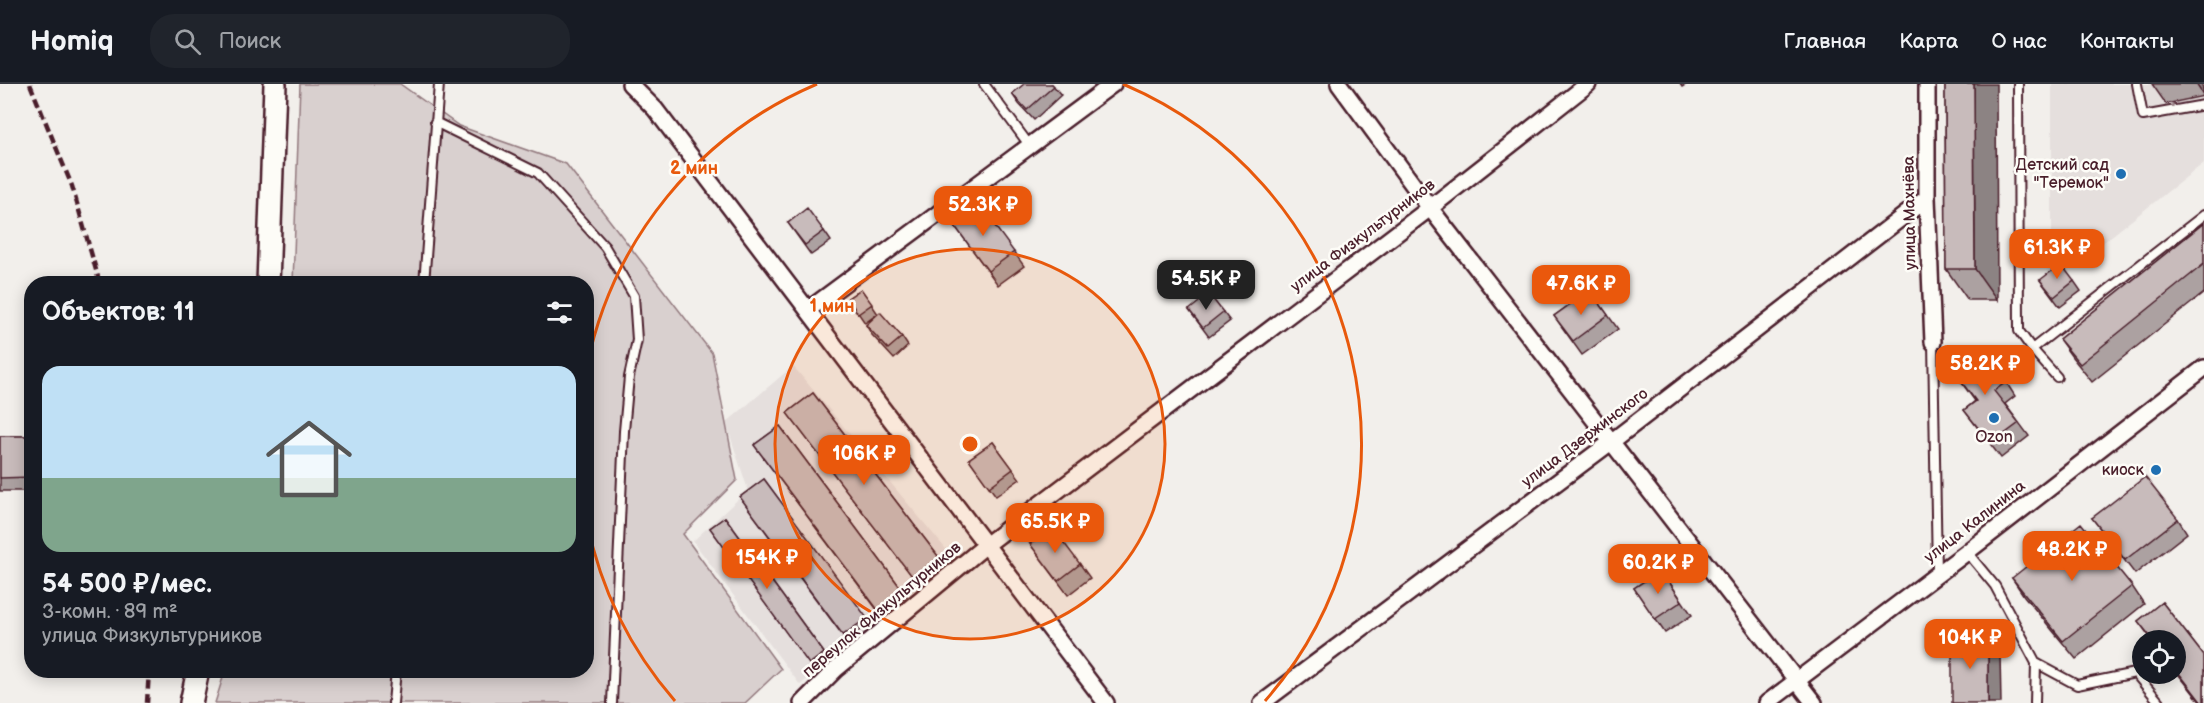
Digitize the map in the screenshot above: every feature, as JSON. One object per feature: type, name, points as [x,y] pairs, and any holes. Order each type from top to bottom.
[{"type":"main road","points":[[268,276],[275,84]]},
{"type":"main road","points":[[191,703],[196,678]]},
{"type":"street","points":[[630,84],[655,109],[1106,703]]},
{"type":"street","points":[[808,310],[1113,84]]},
{"type":"street","points":[[1339,84],[1430,208],[1814,703]]},
{"type":"street","name":"улица Физкультурников","points":[[986,545],[1430,208],[1588,84]]},
{"type":"street","name":"улица Махнёва","points":[[1927,84],[1927,198],[1933,342]]},
{"type":"street","name":"улица Дзержинского","points":[[1262,703],[1611,442],[1927,198]]},
{"type":"street","name":"улица Калинина","points":[[1767,703],[1937,575],[2204,368]]},
{"type":"street","name":"переулок Физкультурников","points":[[802,703],[836,669],[986,545]]},
{"type":"lane","points":[[425,276],[439,84]]},
{"type":"lane","points":[[984,84],[1030,146]]},
{"type":"lane","points":[[2018,84],[2019,331],[2057,377]]},
{"type":"lane","points":[[2137,84],[2143,116],[2204,105]]},
{"type":"lane","points":[[435,122],[538,173],[605,247],[634,296],[637,340],[629,377],[624,430],[612,703]]},
{"type":"lane","points":[[2032,349],[2204,215]]},
{"type":"lane","points":[[1933,342],[1937,575]]},
{"type":"lane","points":[[1967,552],[1995,586],[2036,663],[2035,703]]},
{"type":"lane","points":[[2036,663],[2077,685],[2136,673],[2160,703]]},
{"type":"lane","points":[[393,703],[395,678]]},
{"type":"shaded area","points":[[300,84],[400,84],[459,126],[566,164],[712,353],[737,480],[683,534],[781,669],[745,703],[215,703],[223,678],[594,678],[594,276],[293,276]]},
{"type":"shaded area","name":"Детский сад \"Теремок\"","points":[[2052,84],[2204,84],[2204,163],[2076,264],[2052,234]]},
{"type":"shaded area","points":[[793,366],[955,560],[800,685],[693,541],[748,490],[726,423]]},
{"type":"building","points":[[1024,84],[1052,84],[1054,86],[1027,110],[1012,94]]},
{"type":"building","points":[[1945,84],[1974,84],[1975,269],[1946,269]]},
{"type":"building","points":[[978,203],[1014,252],[988,271],[952,222]]},
{"type":"building","points":[[807,208],[824,231],[805,245],[788,223]]},
{"type":"building","points":[[2204,223],[2204,264],[2080,364],[2059,339]]},
{"type":"building","points":[[2061,264],[2074,281],[2054,297],[2040,280]]},
{"type":"building","points":[[861,289],[872,304],[858,314],[848,298]]},
{"type":"building","points":[[1590,290],[1608,315],[1573,341],[1554,316]]},
{"type":"building","points":[[1209,294],[1223,312],[1203,328],[1189,310]]},
{"type":"building","points":[[880,312],[902,337],[888,349],[866,325]]},
{"type":"building","points":[[1978,347],[2006,382],[1994,391],[2019,423],[1991,444],[1964,410],[1976,401],[1951,368]]},
{"type":"building","points":[[813,393],[941,560],[915,580],[787,413]]},
{"type":"building","points":[[780,426],[903,591],[878,610],[754,445]]},
{"type":"building","points":[[0,436],[24,436],[24,477],[0,478]]},
{"type":"building","points":[[993,442],[1013,469],[989,487],[969,459]]},
{"type":"building","points":[[2145,477],[2178,519],[2125,560],[2092,518]]},
{"type":"building","points":[[764,479],[867,618],[843,635],[740,497]]},
{"type":"building","points":[[725,517],[824,653],[809,664],[710,528]]},
{"type":"building","points":[[2081,523],[2132,586],[2063,641],[2012,578]]},
{"type":"building","points":[[1052,527],[1080,564],[1058,581],[1030,544]]},
{"type":"building","points":[[1661,570],[1682,601],[1655,619],[1634,588]]},
{"type":"building","points":[[2162,602],[2184,630],[2145,630],[2138,621]]},
{"type":"building","points":[[2186,633],[2204,656],[2204,703],[2186,682]]},
{"type":"building","points":[[1988,636],[1988,703],[1952,703],[1952,637]]},
{"type":"railway","points":[[30,84],[72,186],[98,276]]},
{"type":"railway","points":[[147,703],[149,678]]},
{"type":"place","name":"Детский сад \"Теремок\"","points":[[2121,174]]},
{"type":"place","name":"Ozon","points":[[1994,418]]},
{"type":"place","name":"киоск","points":[[2156,470]]}]
